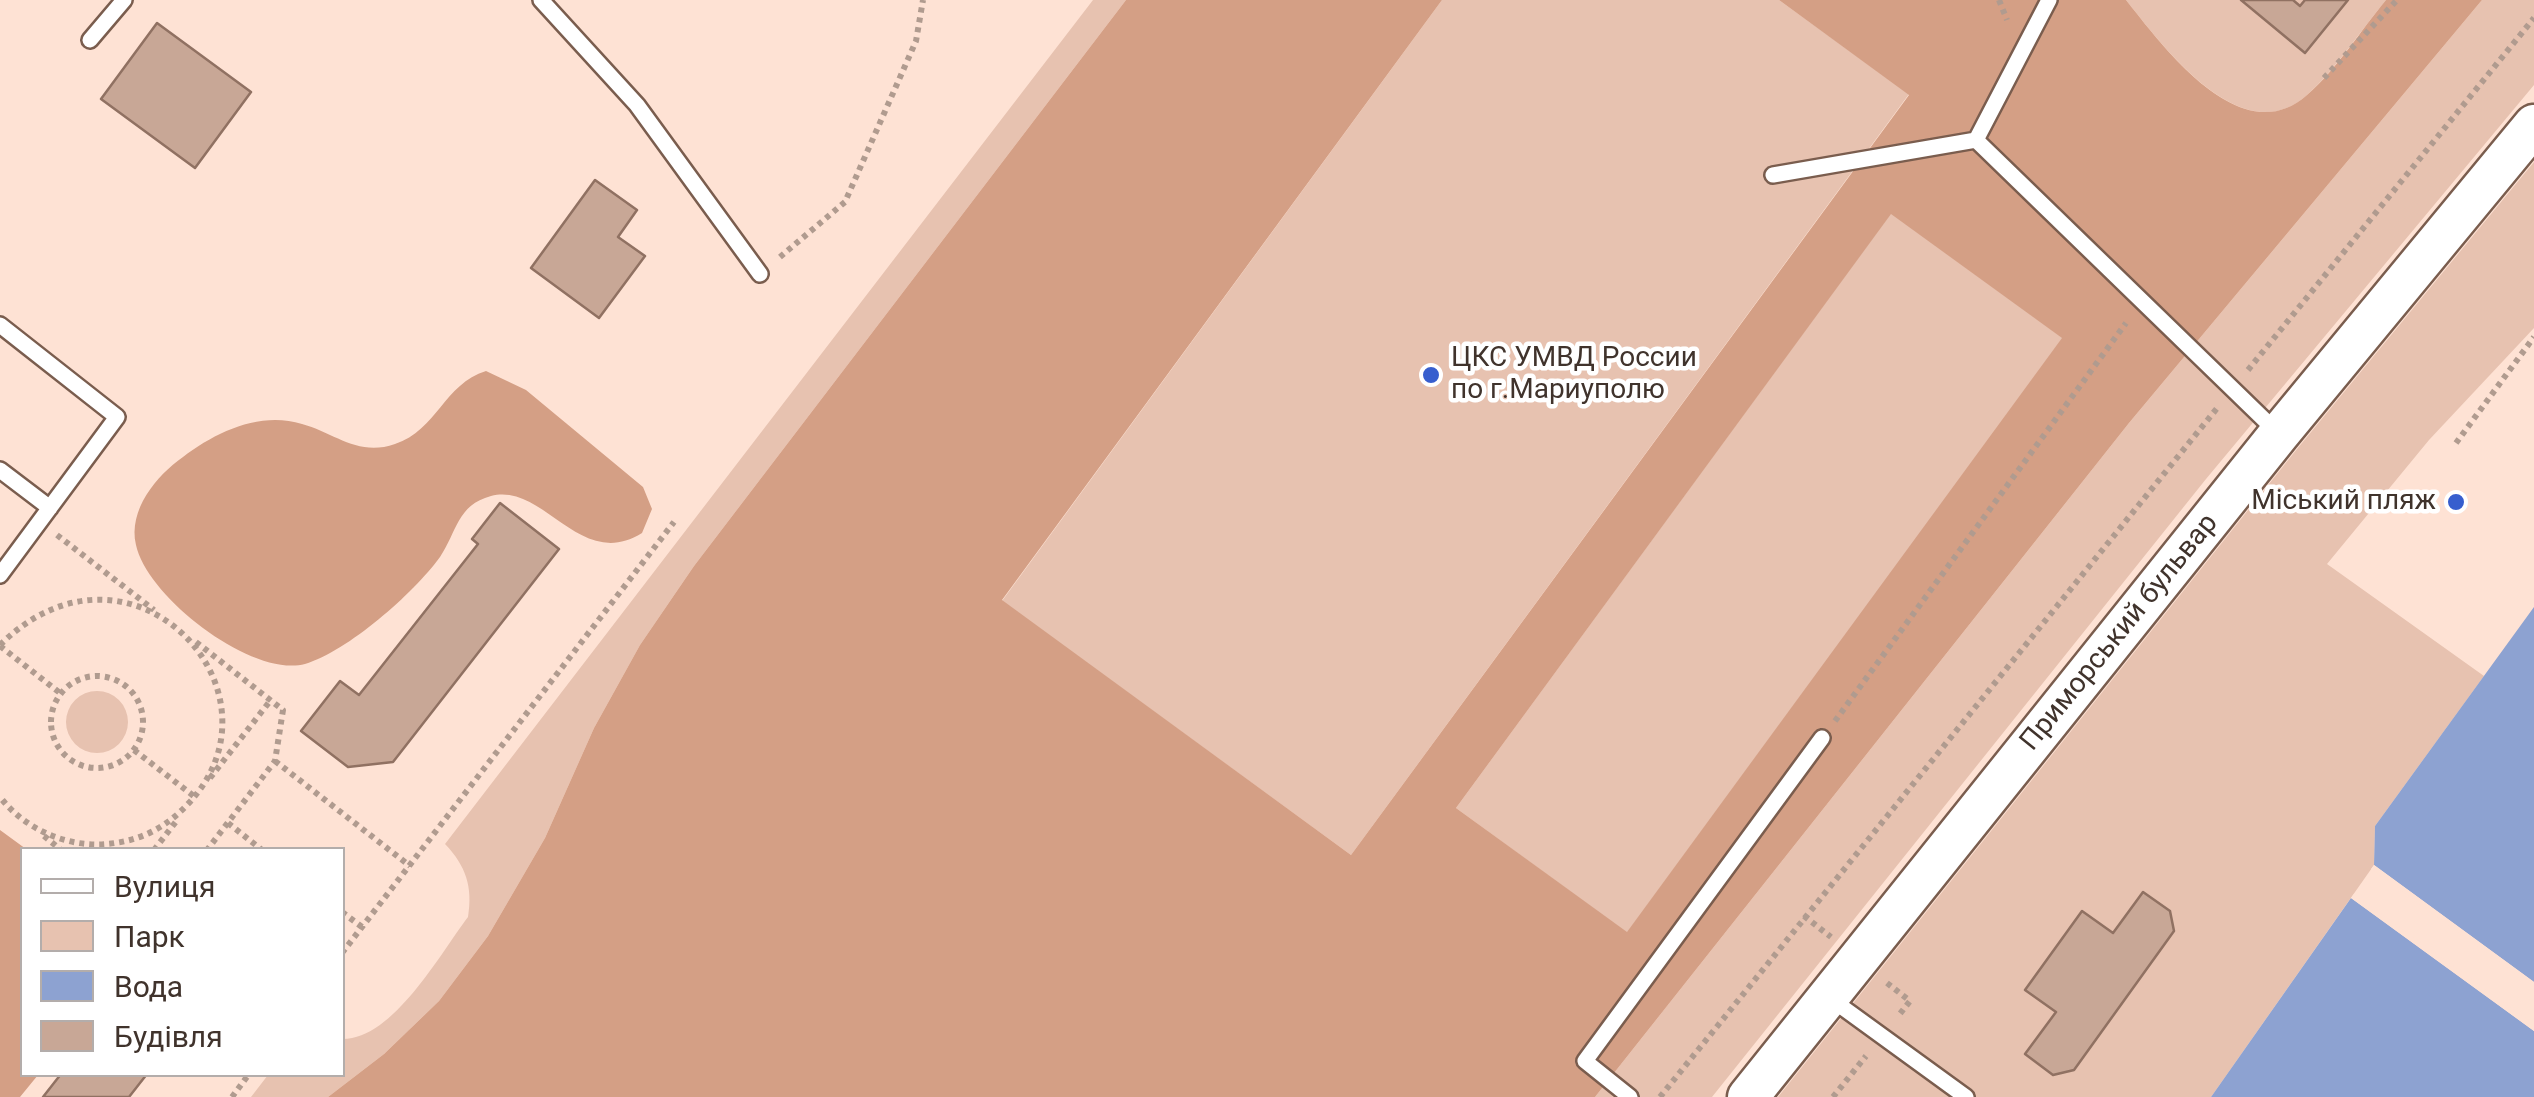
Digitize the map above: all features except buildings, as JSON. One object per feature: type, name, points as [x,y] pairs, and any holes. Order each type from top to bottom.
[{"type":"street","name":"Приморський бульвар","points":[[1748,1097],[2279,434],[2534,126]]},
{"type":"lane","points":[[90,40],[124,0]]},
{"type":"lane","points":[[541,0],[636,106],[760,274]]},
{"type":"lane","points":[[1976,140],[2048,0]]},
{"type":"lane","points":[[1773,175],[1976,140]]},
{"type":"lane","points":[[1976,140],[2279,434]]},
{"type":"lane","points":[[0,325],[117,418],[0,575]]},
{"type":"lane","points":[[0,470],[45,514]]},
{"type":"lane","points":[[1630,1097],[1586,1061],[1822,738]]},
{"type":"lane","points":[[1828,996],[1966,1097]]},
{"type":"path","points":[[760,274],[845,202],[916,41],[922,0]]},
{"type":"path","points":[[2324,78],[2397,0]]},
{"type":"path","points":[[1660,1097],[2534,18]]},
{"type":"path","points":[[1822,738],[2142,302]]},
{"type":"path","points":[[2456,443],[2534,337]]},
{"type":"path","points":[[45,514],[182,632],[282,710],[275,761],[208,847]]},
{"type":"path","points":[[345,949],[674,522]]},
{"type":"path","points":[[30,826],[79,844],[131,841],[177,816],[195,797],[217,751],[219,699],[212,674],[182,632],[131,603],[88,599],[45,610],[0,646],[60,693]]},
{"type":"path","points":[[104,676],[126,685],[141,704],[143,728],[134,750],[114,765],[90,768],[68,758],[54,738],[51,714],[60,693],[80,678],[104,676]]},
{"type":"path","points":[[156,847],[270,700]]},
{"type":"path","points":[[134,750],[195,797]]},
{"type":"path","points":[[275,761],[410,866]]},
{"type":"path","points":[[0,800],[57,847]]},
{"type":"path","points":[[228,822],[258,847]]},
{"type":"path","points":[[345,914],[362,927]]},
{"type":"green space","points":[[1093,0],[1126,0],[694,566],[640,645],[594,728],[545,838],[488,936],[439,1001],[384,1054],[328,1097],[251,1097],[266,1077],[345,1077],[345,1039],[380,1025],[414,992],[468,917],[466,877],[445,844]]},
{"type":"green space","points":[[1442,0],[1779,0],[1909,94],[1351,855],[1002,601]]},
{"type":"green space","points":[[2126,0],[2386,0],[2307,95],[2282,110],[2256,111],[2231,103],[2206,86],[2160,42]]},
{"type":"green space","points":[[2482,0],[2534,0],[2534,85],[2206,479],[1712,1097],[1595,1097],[2129,423]]},
{"type":"green space","points":[[2534,162],[2534,328],[2429,440],[2327,564],[2484,676],[2375,826],[2374,865],[2211,1097],[1778,1097],[2297,449]]},
{"type":"green space","points":[[1891,213],[2063,338],[1627,933],[1456,808]]},
{"type":"green space","points":[[97,691],[119,700],[128,722],[119,744],[97,753],[75,744],[66,722],[75,700]]},
{"type":"shaded area","points":[[1126,0],[1442,0],[1002,600],[1351,855],[1909,95],[1779,0],[2126,0],[2160,42],[2205,86],[2230,103],[2256,111],[2282,110],[2307,95],[2386,0],[2482,0],[2129,423],[1595,1097],[328,1097],[384,1054],[439,1001],[488,936],[545,838],[594,728],[640,645],[694,566]],"holes":[[[1891,214],[2062,338],[1627,932],[1456,808]]]},
{"type":"shaded area","points":[[486,371],[526,390],[643,487],[652,509],[642,533],[620,542],[600,542],[581,535],[528,501],[510,495],[480,500],[464,513],[440,557],[397,604],[340,647],[305,664],[283,665],[258,659],[231,646],[180,609],[144,566],[135,532],[146,495],[163,474],[210,439],[239,426],[270,420],[302,424],[358,446],[395,444],[421,429],[460,386]]},
{"type":"shaded area","points":[[0,830],[23,847],[20,847],[20,1077],[36,1077],[20,1097],[0,1097]]},
{"type":"water","points":[[2534,607],[2534,982],[2374,865],[2375,826]]},
{"type":"water","points":[[2351,898],[2534,1031],[2534,1097],[2211,1097]]},
{"type":"pier","points":[[2374,865],[2534,982],[2534,987],[2371,869]]},
{"type":"pier","points":[[2354,894],[2534,1024],[2534,1031],[2351,898]]},
{"type":"place","name":"ЦКС УМВД России по г.Мариуполю","points":[[1431,375]]},
{"type":"place","name":"Міський пляж","points":[[2456,502]]}]
